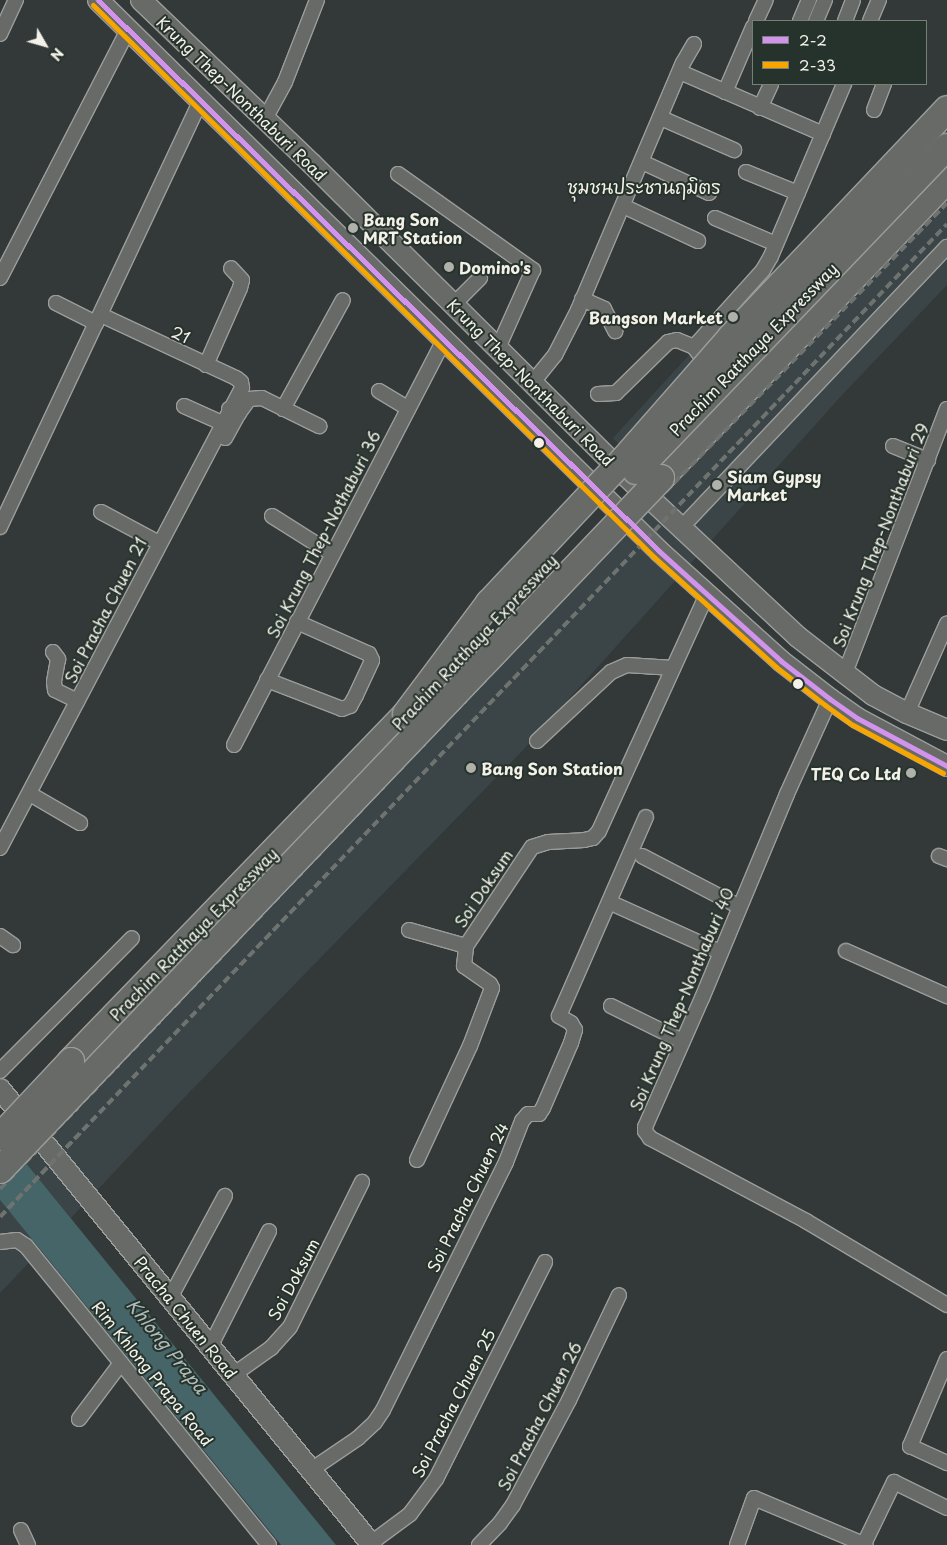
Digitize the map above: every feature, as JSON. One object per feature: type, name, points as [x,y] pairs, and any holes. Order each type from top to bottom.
[{"type":"highway","points":[[406,714],[489,603],[624,459],[731,338],[947,109]]},
{"type":"highway","name":"Prachim Ratthaya Expressway","points":[[0,1136],[947,147]]},
{"type":"highway","name":"Prachim Ratthaya Expressway","points":[[0,1170],[947,180]]},
{"type":"main road","name":"Krung Thep-Nonthaburi Road","points":[[98,0],[374,270],[603,498],[781,661],[857,718],[947,766]]},
{"type":"main road","name":"Krung Thep-Nonthaburi Road","points":[[149,3],[627,477],[798,637],[873,695],[908,714],[947,730]]},
{"type":"main road","points":[[603,498],[723,386],[947,152]]},
{"type":"main road","points":[[374,270],[397,248]]},
{"type":"main road","name":"Pracha Chuen Road","points":[[0,1089],[371,1544]]},
{"type":"street","points":[[0,34],[16,0]]},
{"type":"street","points":[[266,119],[285,82],[317,0]]},
{"type":"street","points":[[756,20],[766,0]]},
{"type":"street","points":[[800,20],[810,0]]},
{"type":"street","points":[[816,20],[825,0]]},
{"type":"street","points":[[845,20],[853,0]]},
{"type":"street","points":[[870,20],[879,0]]},
{"type":"street","points":[[725,92],[752,29]]},
{"type":"street","points":[[1,276],[128,30]]},
{"type":"street","points":[[533,382],[555,355],[582,299],[680,72],[694,44]]},
{"type":"street","points":[[680,72],[823,134]]},
{"type":"street","points":[[760,108],[771,85]]},
{"type":"street","points":[[694,347],[763,270],[776,244],[844,85]]},
{"type":"street","points":[[874,110],[890,85]]},
{"type":"street","points":[[0,528],[201,100]]},
{"type":"street","points":[[661,118],[734,150]]},
{"type":"street","points":[[642,162],[709,193]]},
{"type":"street","points":[[746,172],[798,193]]},
{"type":"street","points":[[398,174],[533,270],[498,348]]},
{"type":"street","points":[[623,206],[698,241]]},
{"type":"street","points":[[715,218],[776,244]]},
{"type":"street","points":[[681,528],[947,247]]},
{"type":"street","points":[[206,365],[242,280],[238,273],[230,268]]},
{"type":"street","points":[[454,304],[480,278]]},
{"type":"street","points":[[582,299],[604,309],[615,331]]},
{"type":"street","points":[[283,409],[343,300]]},
{"type":"street","name":"21","points":[[56,303],[236,378],[241,382],[242,388]]},
{"type":"street","name":"Soi Krung Thep-Nothaburi 36","points":[[234,745],[407,408],[444,340]]},
{"type":"street","points":[[598,394],[616,393],[668,342],[677,340],[694,347],[723,386]]},
{"type":"street","name":"Soi Pracha Chuen 21","points":[[0,848],[30,794],[222,423],[234,411],[242,388]]},
{"type":"street","points":[[379,391],[407,408]]},
{"type":"street","points":[[225,438],[234,411],[252,398],[262,398],[319,426]]},
{"type":"street","points":[[184,406],[222,423]]},
{"type":"street","name":"Soi Krung Thep-Nonthaburi 29","points":[[845,673],[947,409]]},
{"type":"street","points":[[893,446],[928,460]]},
{"type":"street","points":[[101,512],[159,543]]},
{"type":"street","points":[[272,516],[332,554]]},
{"type":"street","name":"Soi Doksum","points":[[417,1160],[470,1046],[492,988],[490,984],[464,966],[466,946],[532,847],[548,842],[593,838],[599,830],[707,594]]},
{"type":"street","points":[[268,680],[342,709],[350,706],[356,695],[372,660],[369,654],[297,622]]},
{"type":"street","points":[[908,714],[947,623]]},
{"type":"street","points":[[53,652],[58,659],[54,682],[55,690],[78,701]]},
{"type":"street","points":[[537,741],[611,672],[628,665],[673,668]]},
{"type":"street","name":"Soi Krung Thep-Nonthaburi 40","points":[[830,699],[787,794],[645,1127],[646,1134],[705,1168],[806,1221],[947,1305]]},
{"type":"street","points":[[30,794],[80,822]]},
{"type":"street","name":"Soi Pracha Chuen 24","points":[[311,1470],[358,1438],[379,1416],[506,1162],[522,1121],[528,1114],[538,1114],[543,1108],[556,1082],[575,1030],[571,1023],[559,1016],[646,817]]},
{"type":"street","points":[[642,856],[740,907]]},
{"type":"street","points":[[609,902],[720,952]]},
{"type":"street","points":[[409,930],[466,946]]},
{"type":"street","points":[[0,936],[14,945]]},
{"type":"street","points":[[0,1071],[132,938]]},
{"type":"street","points":[[846,951],[947,996]]},
{"type":"street","points":[[611,1006],[682,1042]]},
{"type":"street","name":"Soi Doksum","points":[[233,1375],[271,1348],[290,1327],[362,1182]]},
{"type":"street","points":[[170,1298],[225,1196]]},
{"type":"street","points":[[210,1347],[270,1231]]},
{"type":"street","name":"Rim Khlong Prapa Road","points":[[0,1242],[17,1240],[26,1246],[270,1545]]},
{"type":"street","name":"Soi Pracha Chuen 25","points":[[371,1544],[410,1514],[436,1479],[545,1262]]},
{"type":"street","name":"Soi Pracha Chuen 26","points":[[479,1545],[513,1505],[569,1400],[619,1295]]},
{"type":"street","points":[[947,1359],[910,1446],[947,1463]]},
{"type":"street","points":[[78,1419],[121,1363]]},
{"type":"street","points":[[737,1545],[754,1498],[865,1544],[894,1482],[947,1508]]},
{"type":"street","points":[[21,1530],[28,1545]]},
{"type":"shaded area","points":[[947,188],[947,285],[842,395],[524,749],[180,1102],[71,1218],[21,1157]]},
{"type":"shaded area","name":"Bangson Market","points":[[777,259],[787,270],[623,449],[613,438]]},
{"type":"shaded area","points":[[0,1200],[41,1250],[0,1293]]},
{"type":"water","name":"Khlong Prapa","points":[[0,1131],[336,1545],[281,1545],[0,1200]]},
{"type":"railway","points":[[0,1189],[632,526],[947,203]]},
{"type":"railway","points":[[0,1217],[947,224]]},
{"type":"transit line","name":"2-2","points":[[98,0],[659,551],[781,661],[830,699],[857,718],[947,766]]},
{"type":"transit line","name":"2-33","points":[[93,5],[654,557],[776,667],[825,705],[853,725],[943,773]]},
{"type":"place","name":"Bang Son MRT Station","points":[[353,228]]},
{"type":"place","name":"Domino's","points":[[449,267]]},
{"type":"place","name":"Bangson Market","points":[[733,317]]},
{"type":"place","name":"Siam Gypsy Market","points":[[717,485]]},
{"type":"place","name":"Bang Son Station","points":[[471,768]]},
{"type":"place","name":"TEQ Co Ltd","points":[[911,773]]},
{"type":"district","name":"ชุมชนประชานฤมิตร","points":[[644,187]]}]
